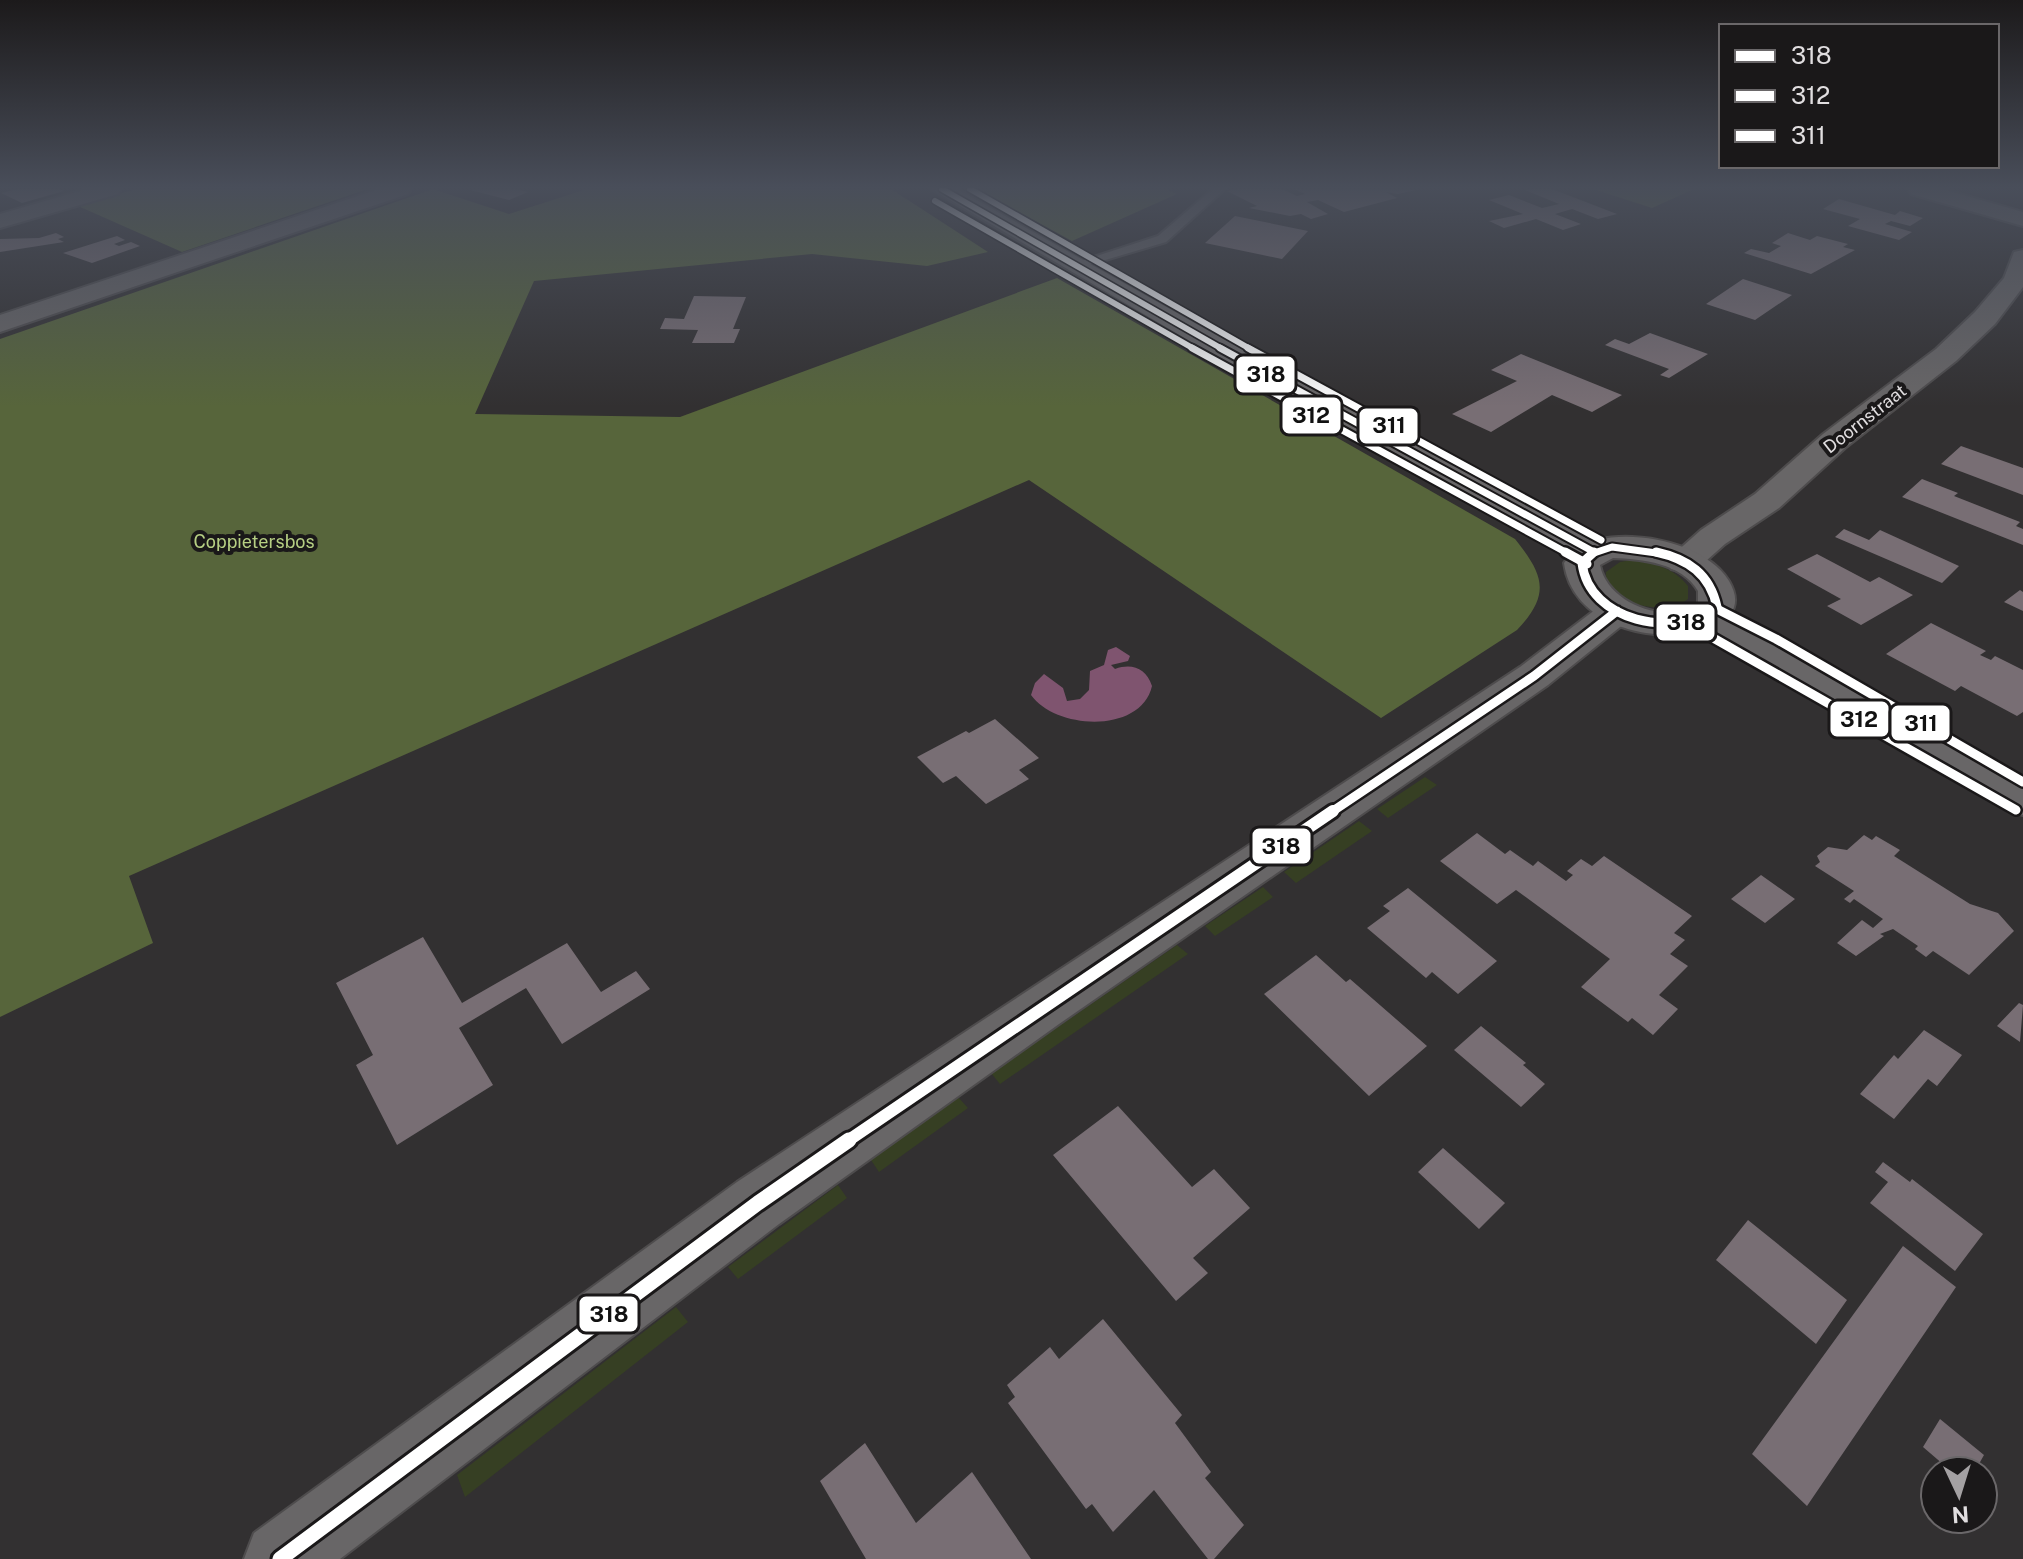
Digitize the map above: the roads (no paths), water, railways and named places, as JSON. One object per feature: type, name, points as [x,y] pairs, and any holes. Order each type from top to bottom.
[{"type":"street","points":[[0,324],[184,262]]},
{"type":"street","points":[[1069,262],[1295,391],[1594,552]]},
{"type":"street","name":"Doornstraat","points":[[1684,561],[1713,537],[1767,501],[1834,441],[1946,355],[1985,318],[2016,279],[2021,262]]},
{"type":"street","points":[[14,296],[41,310]]},
{"type":"street","points":[[1707,619],[1717,607],[1717,593],[1707,577],[1684,561],[1636,548],[1612,547],[1594,552],[1582,563],[1583,580],[1595,596],[1617,611],[1640,620],[1666,624],[1707,619],[1769,651],[2023,798]]},
{"type":"street","points":[[280,1559],[758,1203],[1040,1008],[1534,676],[1617,611]]},
{"type":"lane","points":[[1075,265],[1086,262]]},
{"type":"park label","name":"Coppietersbos","points":[[254,542]]}]
